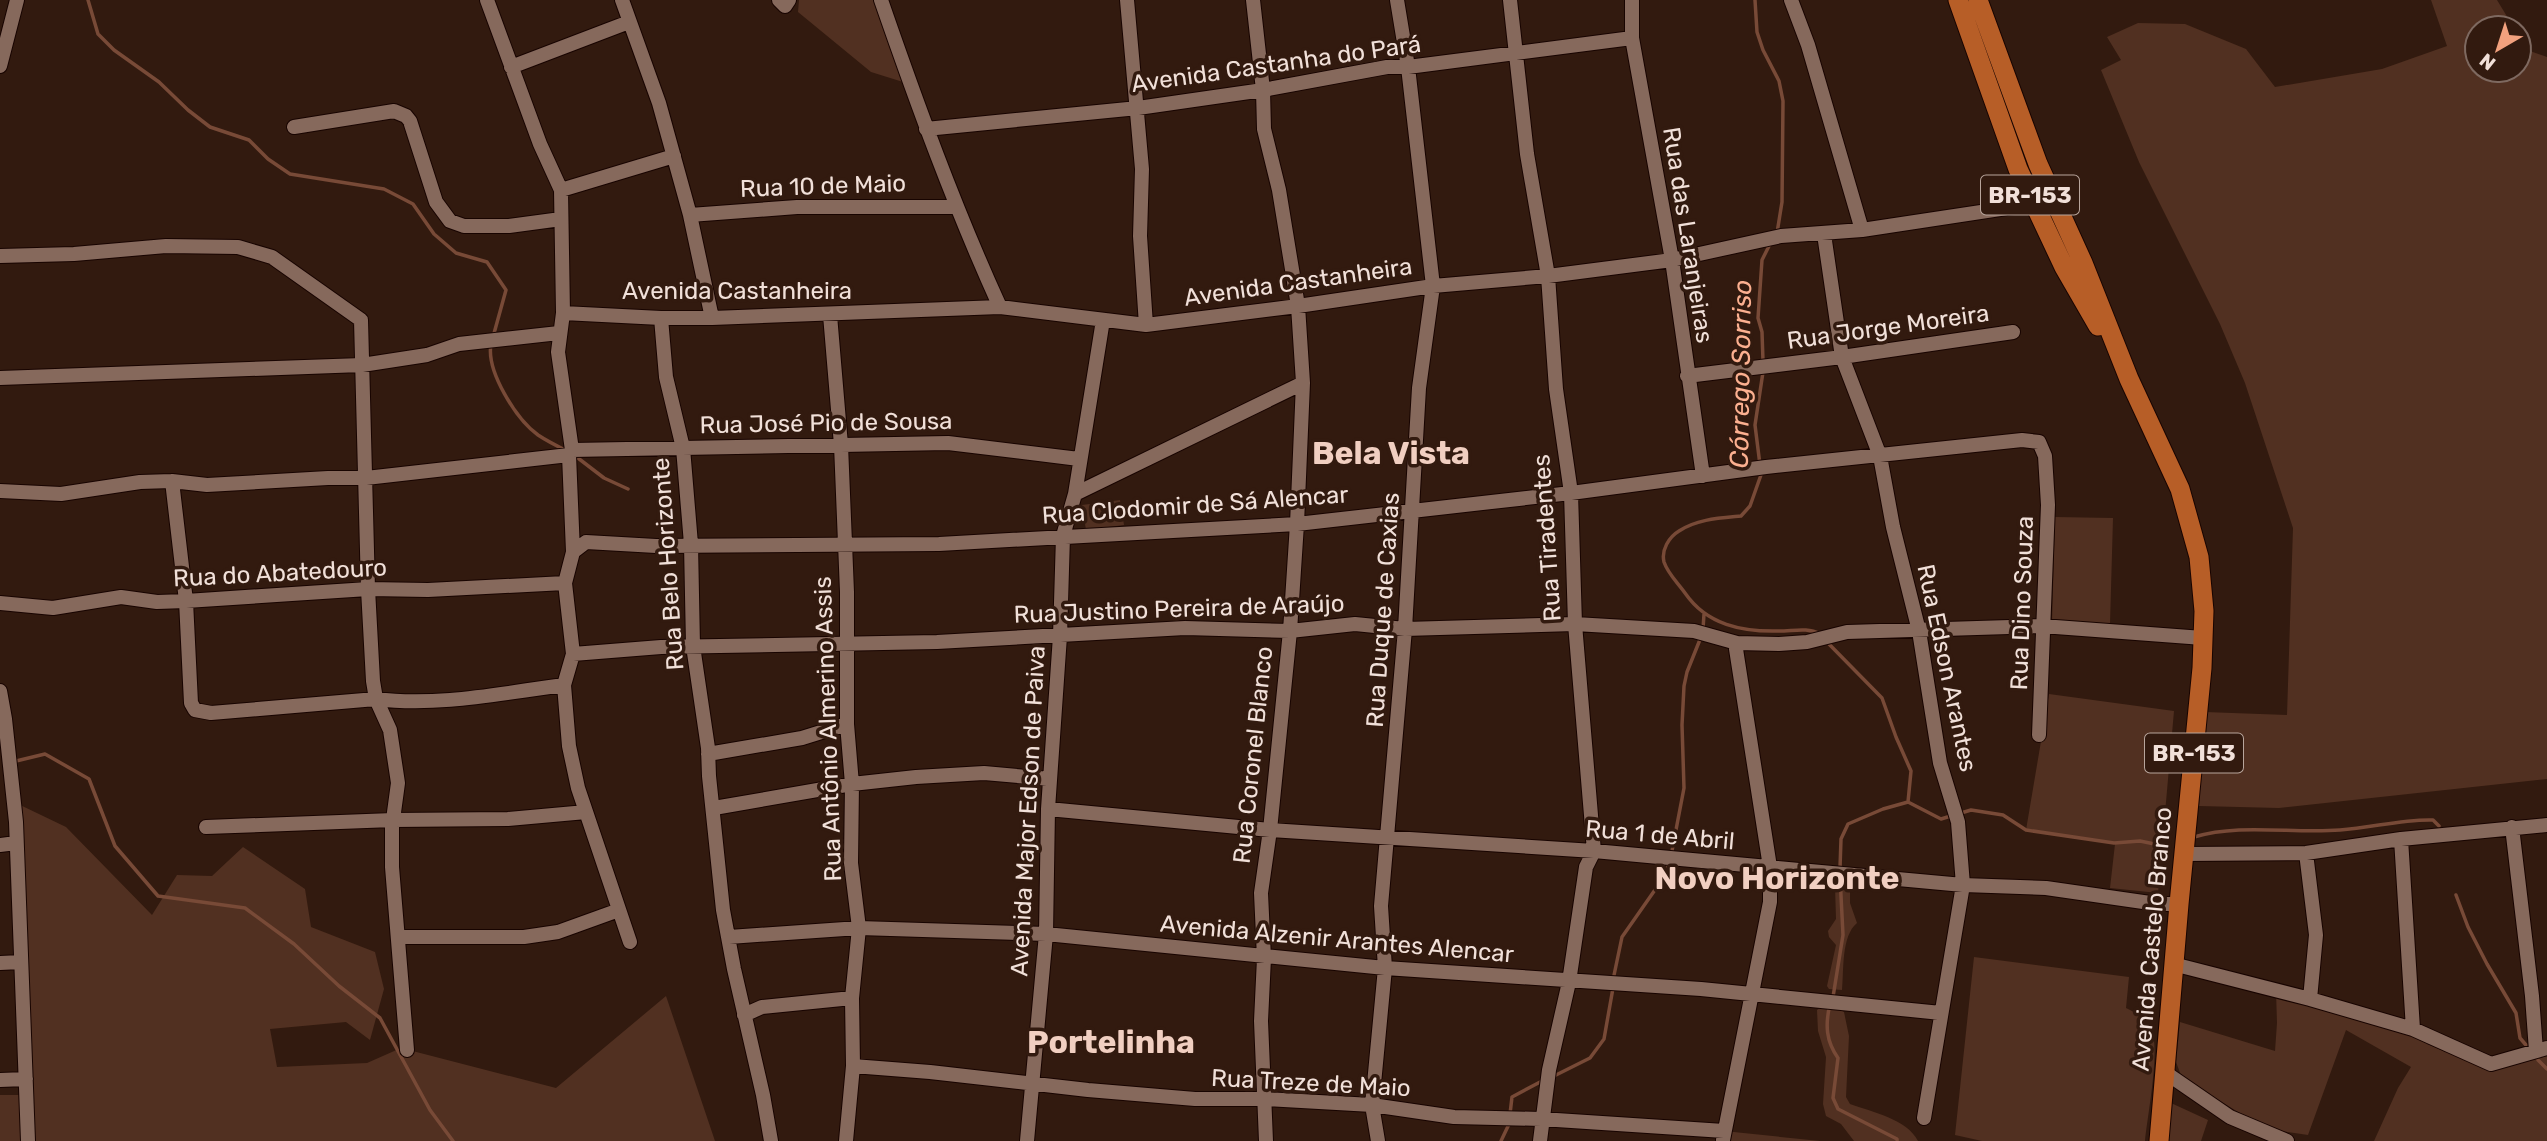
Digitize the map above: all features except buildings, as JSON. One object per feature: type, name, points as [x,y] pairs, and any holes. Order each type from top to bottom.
[{"type":"main road","name":"Avenida Castelo Branco","points":[[1958,0],[1999,119],[2034,204],[2081,298],[2129,379]]},
{"type":"main road","name":"Avenida Castelo Branco","points":[[1978,0],[2038,164],[2083,263],[2129,379],[2180,489],[2191,522],[2202,579],[2203,638],[2159,1141]]},
{"type":"street","points":[[0,66],[16,0]]},
{"type":"street","points":[[487,0],[540,144],[561,190],[563,313],[558,352],[571,452],[573,552],[565,583],[573,654],[564,685],[569,746],[586,812],[630,942]]},
{"type":"street","points":[[622,0],[659,103],[690,215],[712,318]]},
{"type":"street","points":[[779,0],[785,6],[789,0]]},
{"type":"street","points":[[881,0],[926,129],[1000,307]]},
{"type":"street","points":[[1127,0],[1138,108],[1142,180],[1140,236],[1146,325]]},
{"type":"street","name":"Rua Coronel Blanco","points":[[1253,0],[1264,129],[1279,190],[1298,306],[1303,383],[1290,631],[1261,893],[1264,958],[1261,1021],[1266,1141]]},
{"type":"street","name":"Rua Duque de Caxias","points":[[1378,1141],[1372,1105],[1385,968],[1381,906],[1405,629],[1419,388],[1433,286],[1398,0]]},
{"type":"street","name":"Rua Tiradentes","points":[[1510,0],[1527,154],[1548,276],[1556,389],[1570,493],[1575,624],[1594,851],[1586,867],[1569,982],[1541,1119]]},
{"type":"street","name":"Rua das Laranjeiras","points":[[1632,0],[1632,38],[1672,260],[1703,477]]},
{"type":"street","points":[[1791,0],[1816,70],[1861,230]]},
{"type":"street","points":[[511,67],[629,22]]},
{"type":"street","name":"Avenida Castanha do Pará","points":[[926,129],[1138,108],[1262,90],[1387,67],[1408,67],[1632,38]]},
{"type":"street","points":[[295,127],[346,117],[394,111],[401,113],[410,121],[436,202],[450,220],[464,226],[509,226],[561,219]]},
{"type":"street","points":[[561,190],[674,156]]},
{"type":"street","name":"Avenida Castanheira","points":[[563,313],[712,318],[1000,307],[1146,325],[1433,286],[1548,276],[1672,260],[1760,239],[1861,230],[2034,204]]},
{"type":"street","name":"Rua 10 de Maio","points":[[690,215],[819,206],[957,207]]},
{"type":"street","name":"Rua Edson Arantes","points":[[1824,233],[1842,357],[1880,456],[1893,527],[1919,631],[1940,762],[1956,816],[1963,885],[1924,1118]]},
{"type":"street","points":[[0,257],[166,246],[238,247],[272,257],[361,320],[368,589],[376,699],[390,730],[398,783],[393,820],[392,867],[407,1050]]},
{"type":"street","name":"Rua Antônio Almerino Assis","points":[[830,315],[841,445],[845,544],[847,724],[852,784],[851,863],[859,928],[852,998],[853,1066],[846,1141]]},
{"type":"street","name":"Rua Belo Horizonte","points":[[661,318],[666,377],[683,448],[691,544],[693,646],[708,754],[723,910],[771,1141]]},
{"type":"street","name":"Avenida Major Edson de Paiva","points":[[1027,1141],[1046,934],[1048,809],[1060,636],[1063,536],[1075,494],[1103,320]]},
{"type":"street","name":"Rua Jorge Moreira","points":[[1687,376],[2013,332]]},
{"type":"street","points":[[0,378],[362,365],[427,355],[459,344],[559,333]]},
{"type":"street","points":[[1075,494],[1303,383]]},
{"type":"street","name":"Rua Clodomir de Sá Alencar","points":[[573,552],[586,542],[646,546],[939,544],[1297,524],[1703,477],[1766,467],[2030,441],[2039,442],[2043,448],[2046,473]]},
{"type":"street","name":"Rua José Pio de Sousa","points":[[0,491],[61,494],[141,482],[172,481],[207,485],[366,478],[571,452],[683,448],[948,443],[1079,459]]},
{"type":"street","name":"Rua Dino Souza","points":[[2039,735],[2048,505],[2046,473]]},
{"type":"street","points":[[172,481],[186,601],[191,704],[195,710],[211,713],[376,699],[399,702],[438,701],[564,685]]},
{"type":"street","name":"Rua do Abatedouro","points":[[0,603],[53,608],[121,597],[157,602],[368,589],[428,590],[565,583]]},
{"type":"street","name":"Rua Justino Pereira de Araújo","points":[[573,654],[693,646],[937,642],[1185,628],[1290,631],[1344,625],[1405,629],[1575,624],[1700,633],[1737,643],[1797,643],[1847,632],[2042,626],[2203,638]]},
{"type":"street","points":[[1724,1136],[1770,902],[1770,867],[1737,643]]},
{"type":"street","points":[[0,691],[7,730],[16,843],[28,1141]]},
{"type":"street","points":[[708,754],[802,738],[847,724]]},
{"type":"street","points":[[714,808],[852,784],[984,773],[1050,779]]},
{"type":"street","name":"Rua 1 de Abril","points":[[1048,809],[1270,830],[1594,851],[1963,885],[2046,888],[2157,904],[2179,904]]},
{"type":"street","points":[[206,827],[508,819],[586,812]]},
{"type":"street","points":[[2183,854],[2306,853],[2401,839],[2547,825]]},
{"type":"street","points":[[2173,964],[2311,999],[2413,1030],[2491,1064],[2541,1050],[2512,827]]},
{"type":"street","points":[[2401,839],[2413,1030]]},
{"type":"street","points":[[0,845],[16,843]]},
{"type":"street","points":[[2306,853],[2316,935],[2311,999]]},
{"type":"street","points":[[398,937],[524,937],[558,932],[619,910]]},
{"type":"street","name":"Avenida Alzenir Arantes Alencar","points":[[729,937],[859,928],[1046,934],[1264,958],[1751,993],[1941,1013]]},
{"type":"street","points":[[0,964],[21,962]]},
{"type":"street","points":[[744,1015],[762,1007],[852,998]]},
{"type":"street","name":"Rua Treze de Maio","points":[[853,1066],[1195,1099],[1266,1099],[1372,1105],[1454,1117],[1541,1119],[1724,1136]]},
{"type":"street","points":[[2166,1073],[2230,1117],[2287,1141]]},
{"type":"street","points":[[0,1080],[26,1079]]},
{"type":"street","points":[[1540,1141],[1541,1119]]},
{"type":"shaded area","points":[[799,0],[875,0],[903,82],[871,72],[798,12]]},
{"type":"shaded area","points":[[2431,0],[2497,0],[2506,14],[2463,14],[2463,84],[2533,84],[2533,52],[2547,57],[2547,779],[2279,808],[2199,806],[2205,712],[2287,715],[2293,528],[2245,383],[2220,324],[2139,162],[2101,70],[2121,60],[2107,37],[2138,23],[2185,24],[2246,49],[2275,87],[2382,69],[2447,46]]},
{"type":"shaded area","points":[[1120,500],[1124,525],[1086,530],[1082,505]]},
{"type":"shaded area","points":[[2055,517],[2113,518],[2110,624],[2052,622]]},
{"type":"shaded area","points":[[2049,694],[2174,711],[2158,893],[2110,888],[2115,844],[2026,830]]},
{"type":"shaded area","points":[[16,803],[66,827],[152,915],[177,875],[212,876],[243,847],[305,889],[311,927],[375,952],[384,989],[370,1040],[346,1022],[270,1029],[277,1067],[367,1063],[401,1048],[556,1088],[666,996],[715,1141],[0,1141],[0,1095],[34,1095]]},
{"type":"shaded area","points":[[1838,878],[1850,882],[1850,903],[1857,923],[1848,936],[1842,990],[1829,989],[1827,986],[1836,945],[1829,937],[1828,931],[1836,919],[1835,886]]},
{"type":"shaded area","points":[[1974,957],[2129,977],[2126,1008],[2146,1022],[2154,1038],[2154,1066],[2145,1141],[1982,1141],[1955,1135]]},
{"type":"shaded area","points":[[2276,991],[2431,1038],[2427,1044],[2492,1071],[2547,1056],[2547,1141],[2374,1141],[2398,1088],[2411,1067],[2346,1030],[2308,1135],[2281,1131],[2248,1118],[2182,1078],[2176,1062],[2180,1022],[2275,1051]]},
{"type":"shaded area","points":[[1822,1006],[1844,1012],[1849,1036],[1846,1097],[1850,1104],[1897,1122],[1913,1133],[1918,1141],[1854,1141],[1841,1124],[1826,1116],[1823,1104],[1826,1057],[1818,1031],[1817,1010]]},
{"type":"shaded area","points":[[2171,1103],[2208,1120],[2201,1141],[2168,1141]]},
{"type":"shaded area","points":[[1724,1131],[1820,1141],[1723,1141]]},
{"type":"waterway","points":[[88,0],[98,34],[210,127],[249,140],[268,159],[290,174],[384,189],[413,204],[434,234],[456,253],[487,262],[506,290],[493,337]]},
{"type":"waterway","name":"Córrego Sorriso","points":[[1755,0],[1757,32],[1779,81],[1783,101],[1782,202],[1777,233]]},
{"type":"waterway","name":"Córrego Sorriso","points":[[1763,361],[1762,332],[1758,318],[1762,260],[1771,242]]},
{"type":"waterway","points":[[491,344],[493,367],[512,406],[529,428],[567,451]]},
{"type":"waterway","name":"Córrego Sorriso","points":[[1760,465],[1755,425],[1763,372]]},
{"type":"waterway","points":[[574,455],[604,478],[628,489]]},
{"type":"waterway","name":"Córrego Sorriso","points":[[1762,472],[1750,506],[1741,516],[1717,518],[1679,531],[1667,544],[1664,562],[1694,604],[1715,619],[1752,630],[1805,630],[1820,634]]},
{"type":"waterway","points":[[1703,629],[1704,614]]},
{"type":"waterway","points":[[1671,856],[1684,788],[1684,686],[1701,637]]},
{"type":"waterway","name":"Córrego Sorriso","points":[[1825,640],[1882,698],[1911,771],[1908,802]]},
{"type":"waterway","points":[[12,762],[45,754],[89,779],[115,846],[158,896],[245,908],[294,944],[339,986],[380,1018],[430,1110],[453,1141]]},
{"type":"waterway","points":[[1908,802],[1941,819],[1954,815]]},
{"type":"waterway","name":"Córrego Sorriso","points":[[1840,868],[1841,839],[1848,824],[1908,802]]},
{"type":"waterway","points":[[1961,813],[1971,810],[2003,815],[2026,830],[2114,843],[2140,841],[2169,847]]},
{"type":"waterway","points":[[2194,837],[2230,831],[2340,830],[2421,820],[2433,820],[2439,826]]},
{"type":"waterway","points":[[1613,980],[1622,937],[1664,877],[1669,863]]},
{"type":"waterway","name":"Córrego Sorriso","points":[[1833,997],[1843,935],[1840,876]]},
{"type":"waterway","points":[[2456,895],[2468,927],[2516,1013],[2520,1038],[2526,1045]]},
{"type":"waterway","points":[[1552,1077],[1590,1058],[1604,1039],[1613,988]]},
{"type":"waterway","name":"Córrego Sorriso","points":[[1830,1004],[1828,1032],[1838,1058],[1833,1098],[1838,1109],[1897,1141]]},
{"type":"waterway","points":[[2538,1060],[2547,1069]]},
{"type":"waterway","points":[[1510,1114],[1512,1097],[1542,1081]]},
{"type":"waterway","points":[[1501,1141],[1510,1122]]},
{"type":"district","name":"Bela Vista","points":[[1391,453]]},
{"type":"district","name":"Novo Horizonte","points":[[1777,878]]},
{"type":"district","name":"Portelinha","points":[[1111,1042]]}]
